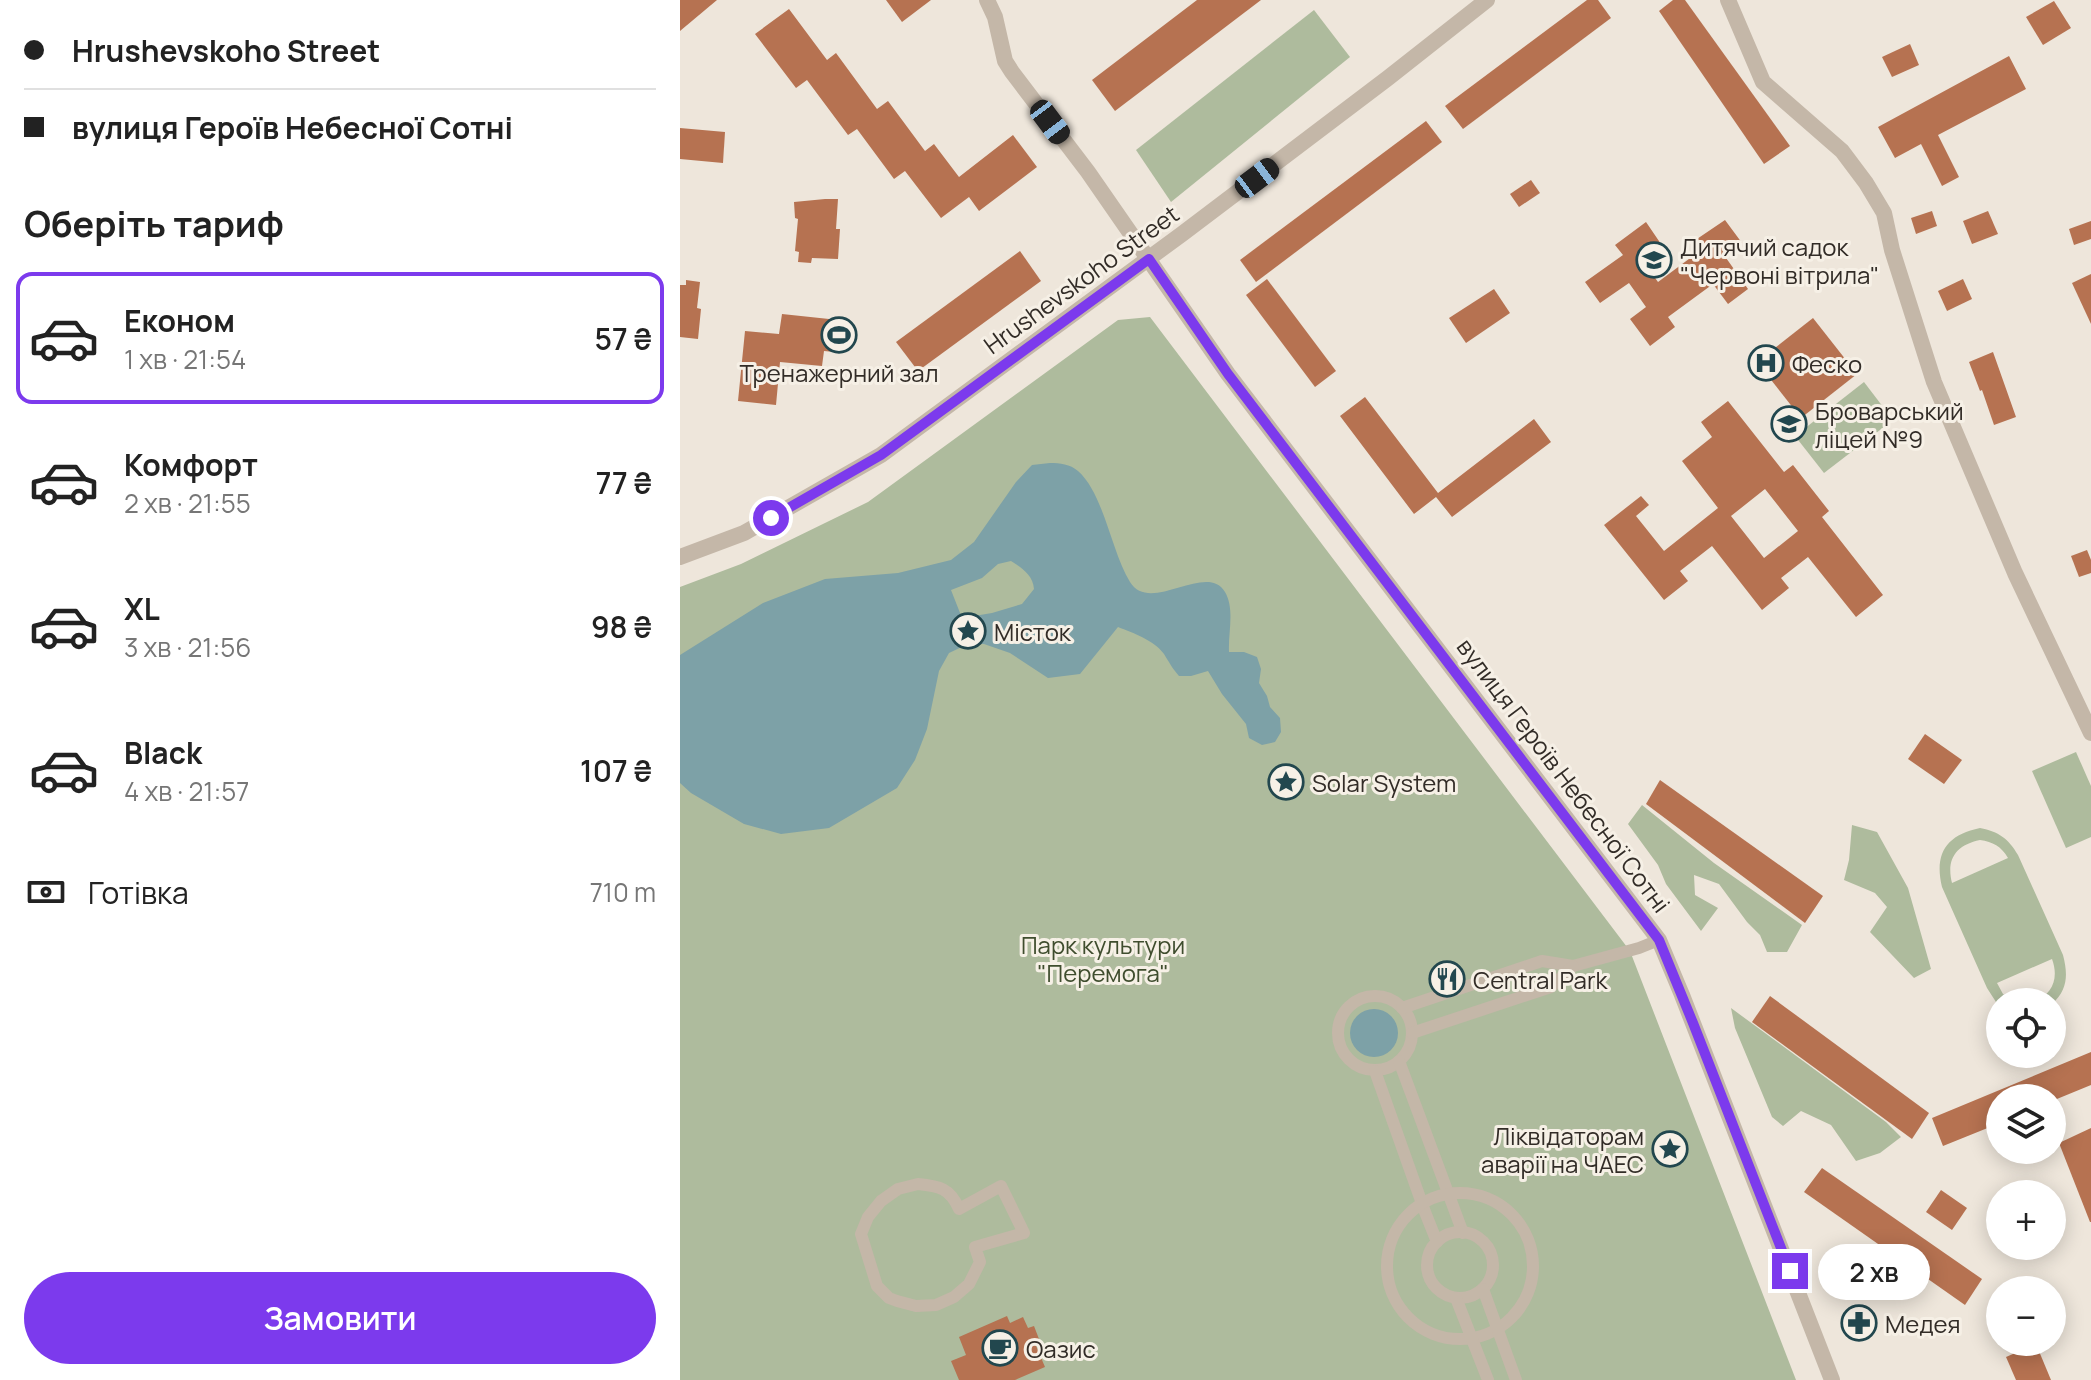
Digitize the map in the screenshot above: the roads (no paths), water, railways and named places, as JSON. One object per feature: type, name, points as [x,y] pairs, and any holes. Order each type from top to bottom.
[{"type":"street","name":"вулиця Героїв Небесної Сотні","points":[[987,0],[995,17],[1005,61],[1088,172],[1228,374],[1659,940],[1832,1380]]},
{"type":"street","name":"Hrushevskoho Street","points":[[680,557],[744,533],[881,455],[1149,259],[1487,0]]},
{"type":"street","points":[[1728,0],[1763,82],[1842,151],[1884,213],[1892,250],[1934,382],[2015,573],[2091,733]]},
{"type":"street","points":[[1402,1008],[1542,961],[1573,966],[1659,940]]},
{"type":"street","points":[[1412,1033],[1551,987],[1573,966]]},
{"type":"street","points":[[1366,997],[1383,997],[1402,1008],[1412,1033],[1408,1050],[1399,1061],[1391,1067],[1375,1071],[1361,1068],[1345,1057],[1338,1040],[1339,1021],[1349,1006],[1366,997]]},
{"type":"street","points":[[1399,1061],[1463,1233]]},
{"type":"street","points":[[1375,1071],[1437,1242]]},
{"type":"street","points":[[918,1184],[938,1186],[953,1196],[959,1209],[1001,1186],[1024,1233],[975,1247],[980,1262],[976,1273],[954,1297],[936,1305],[916,1306],[889,1298],[877,1286],[861,1234],[868,1217],[881,1201],[898,1189],[918,1184]]},
{"type":"street","points":[[1447,1194],[1475,1194],[1497,1203],[1516,1218],[1528,1239],[1533,1262],[1530,1286],[1520,1307],[1497,1328],[1472,1338],[1446,1337],[1422,1328],[1403,1311],[1391,1289],[1387,1264],[1392,1239],[1405,1217],[1423,1203],[1447,1194]]},
{"type":"street","points":[[1463,1233],[1479,1238],[1487,1246],[1492,1256],[1492,1273],[1483,1289],[1468,1298],[1456,1298],[1443,1294],[1435,1287],[1430,1278],[1429,1258],[1437,1242],[1451,1234],[1463,1233]]},
{"type":"street","points":[[1483,1289],[1516,1380]]},
{"type":"street","points":[[1456,1298],[1488,1380]]},
{"type":"water","points":[[1032,465],[1068,465],[1087,481],[1101,508],[1123,569],[1139,591],[1151,593],[1205,582],[1217,584],[1225,592],[1230,613],[1229,652],[1244,652],[1257,657],[1261,669],[1259,683],[1270,707],[1280,718],[1281,732],[1275,742],[1262,745],[1249,738],[1246,724],[1208,671],[1179,676],[1155,645],[1118,627],[1080,674],[1048,678],[1010,653],[984,644],[968,644],[949,653],[939,671],[927,729],[915,760],[897,788],[829,828],[781,834],[744,824],[691,793],[680,783],[680,655],[763,603],[825,579],[898,573],[951,560],[974,542],[1016,482]],"holes":[[[1011,561],[1032,580],[1034,589],[1022,604],[962,618],[951,590],[982,578],[998,564]]]},
{"type":"water","points":[[1374,1009],[1391,1016],[1398,1033],[1391,1050],[1374,1057],[1357,1050],[1350,1033],[1357,1016]]},
{"type":"place","name":"Дитячий садок \"Червоні вітрила\"","points":[[1654,260]]},
{"type":"place","name":"Тренажерний зал","points":[[839,335]]},
{"type":"place","name":"Феско","points":[[1766,363]]},
{"type":"place","name":"Броварський ліцей №9","points":[[1789,424]]},
{"type":"place","name":"Місток","points":[[968,631]]},
{"type":"place","name":"Solar System","points":[[1286,782]]},
{"type":"place","name":"Central Park","points":[[1447,979]]},
{"type":"place","name":"Ліквідаторам аварії на ЧАЕС","points":[[1670,1149]]},
{"type":"place","name":"Медея","points":[[1859,1323]]},
{"type":"place","name":"Оазис","points":[[1000,1348]]},
{"type":"park label","name":"Парк культури \"Перемога\"","points":[[1103,958]]}]
